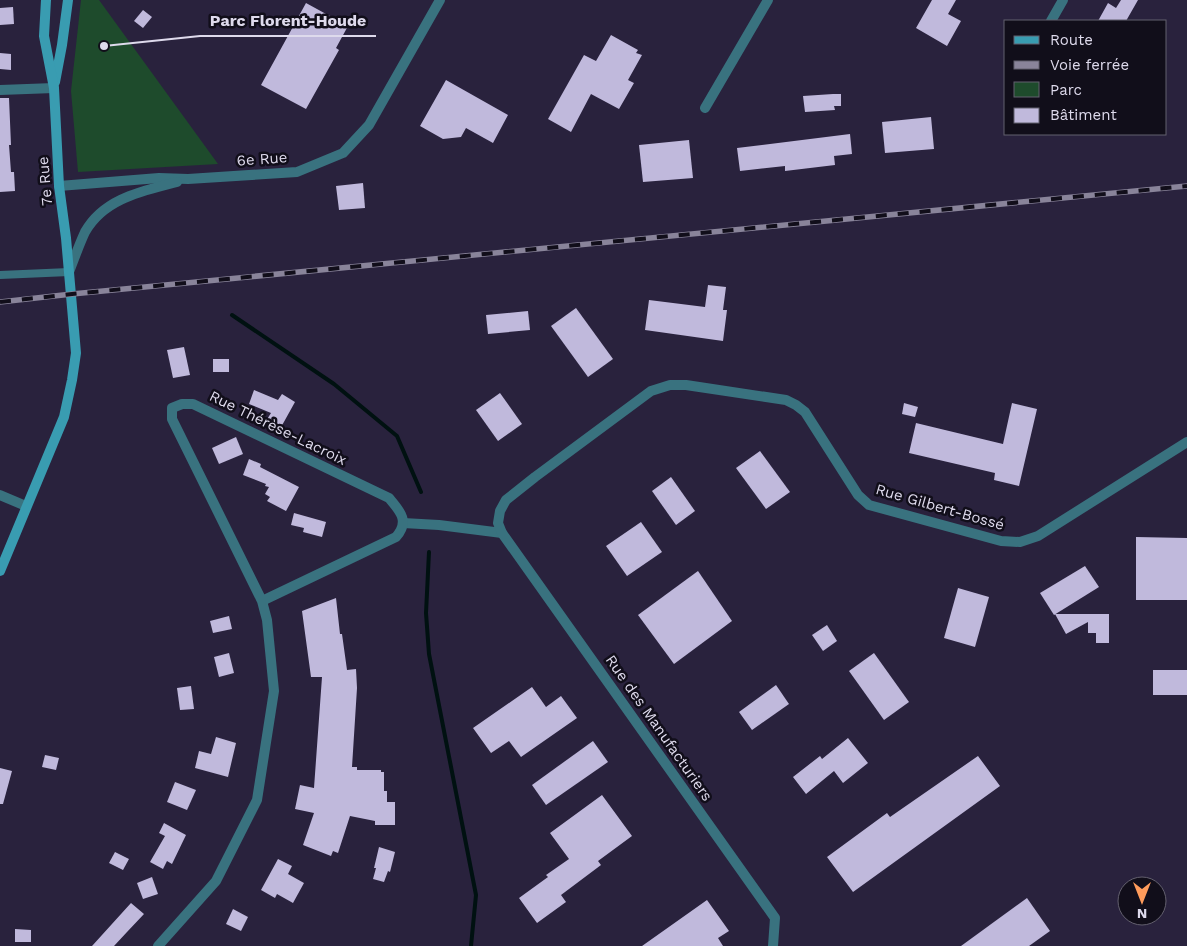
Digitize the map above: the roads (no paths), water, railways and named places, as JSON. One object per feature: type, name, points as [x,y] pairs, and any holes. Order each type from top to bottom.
[{"type":"main road","name":"7e Rue","points":[[0,571],[64,417],[76,353],[59,186],[54,88],[44,36],[46,0]]},
{"type":"main road","name":"7e Rue","points":[[54,88],[68,0]]},
{"type":"street","name":"6e Rue","points":[[59,186],[159,178],[188,179],[297,172],[343,153],[369,125],[440,0]]},
{"type":"street","points":[[705,108],[768,0]]},
{"type":"street","points":[[1052,20],[1063,0]]},
{"type":"street","points":[[0,90],[54,88]]},
{"type":"street","points":[[69,272],[86,231],[101,211],[117,200],[138,192],[188,179]]},
{"type":"street","name":"Rue Gilbert-Bossé","points":[[502,534],[498,523],[500,510],[506,500],[651,391],[670,385],[686,385],[786,400],[805,412],[858,495],[870,505],[1001,541],[1020,542],[1038,536],[1187,442]]},
{"type":"street","name":"Rue Thérèse-Lacroix","points":[[158,946],[216,881],[257,800],[274,690],[267,620],[262,601],[172,419],[172,408],[182,404],[192,404],[389,498],[402,513],[403,523]]},
{"type":"street","points":[[0,495],[26,506]]},
{"type":"street","points":[[262,601],[396,537],[401,531],[403,523],[439,525],[502,534]]},
{"type":"street","name":"Rue des Manufacturiers","points":[[502,534],[775,918],[773,946]]},
{"type":"lane","points":[[0,275],[69,272]]},
{"type":"waterway","points":[[232,315],[334,384],[397,436],[421,492]]},
{"type":"waterway","points":[[429,552],[426,613],[429,654],[476,895],[471,946]]},
{"type":"railway","points":[[0,302],[1187,186]]},
{"type":"place","name":"Parc Florent-Houde","points":[[104,46]]}]
